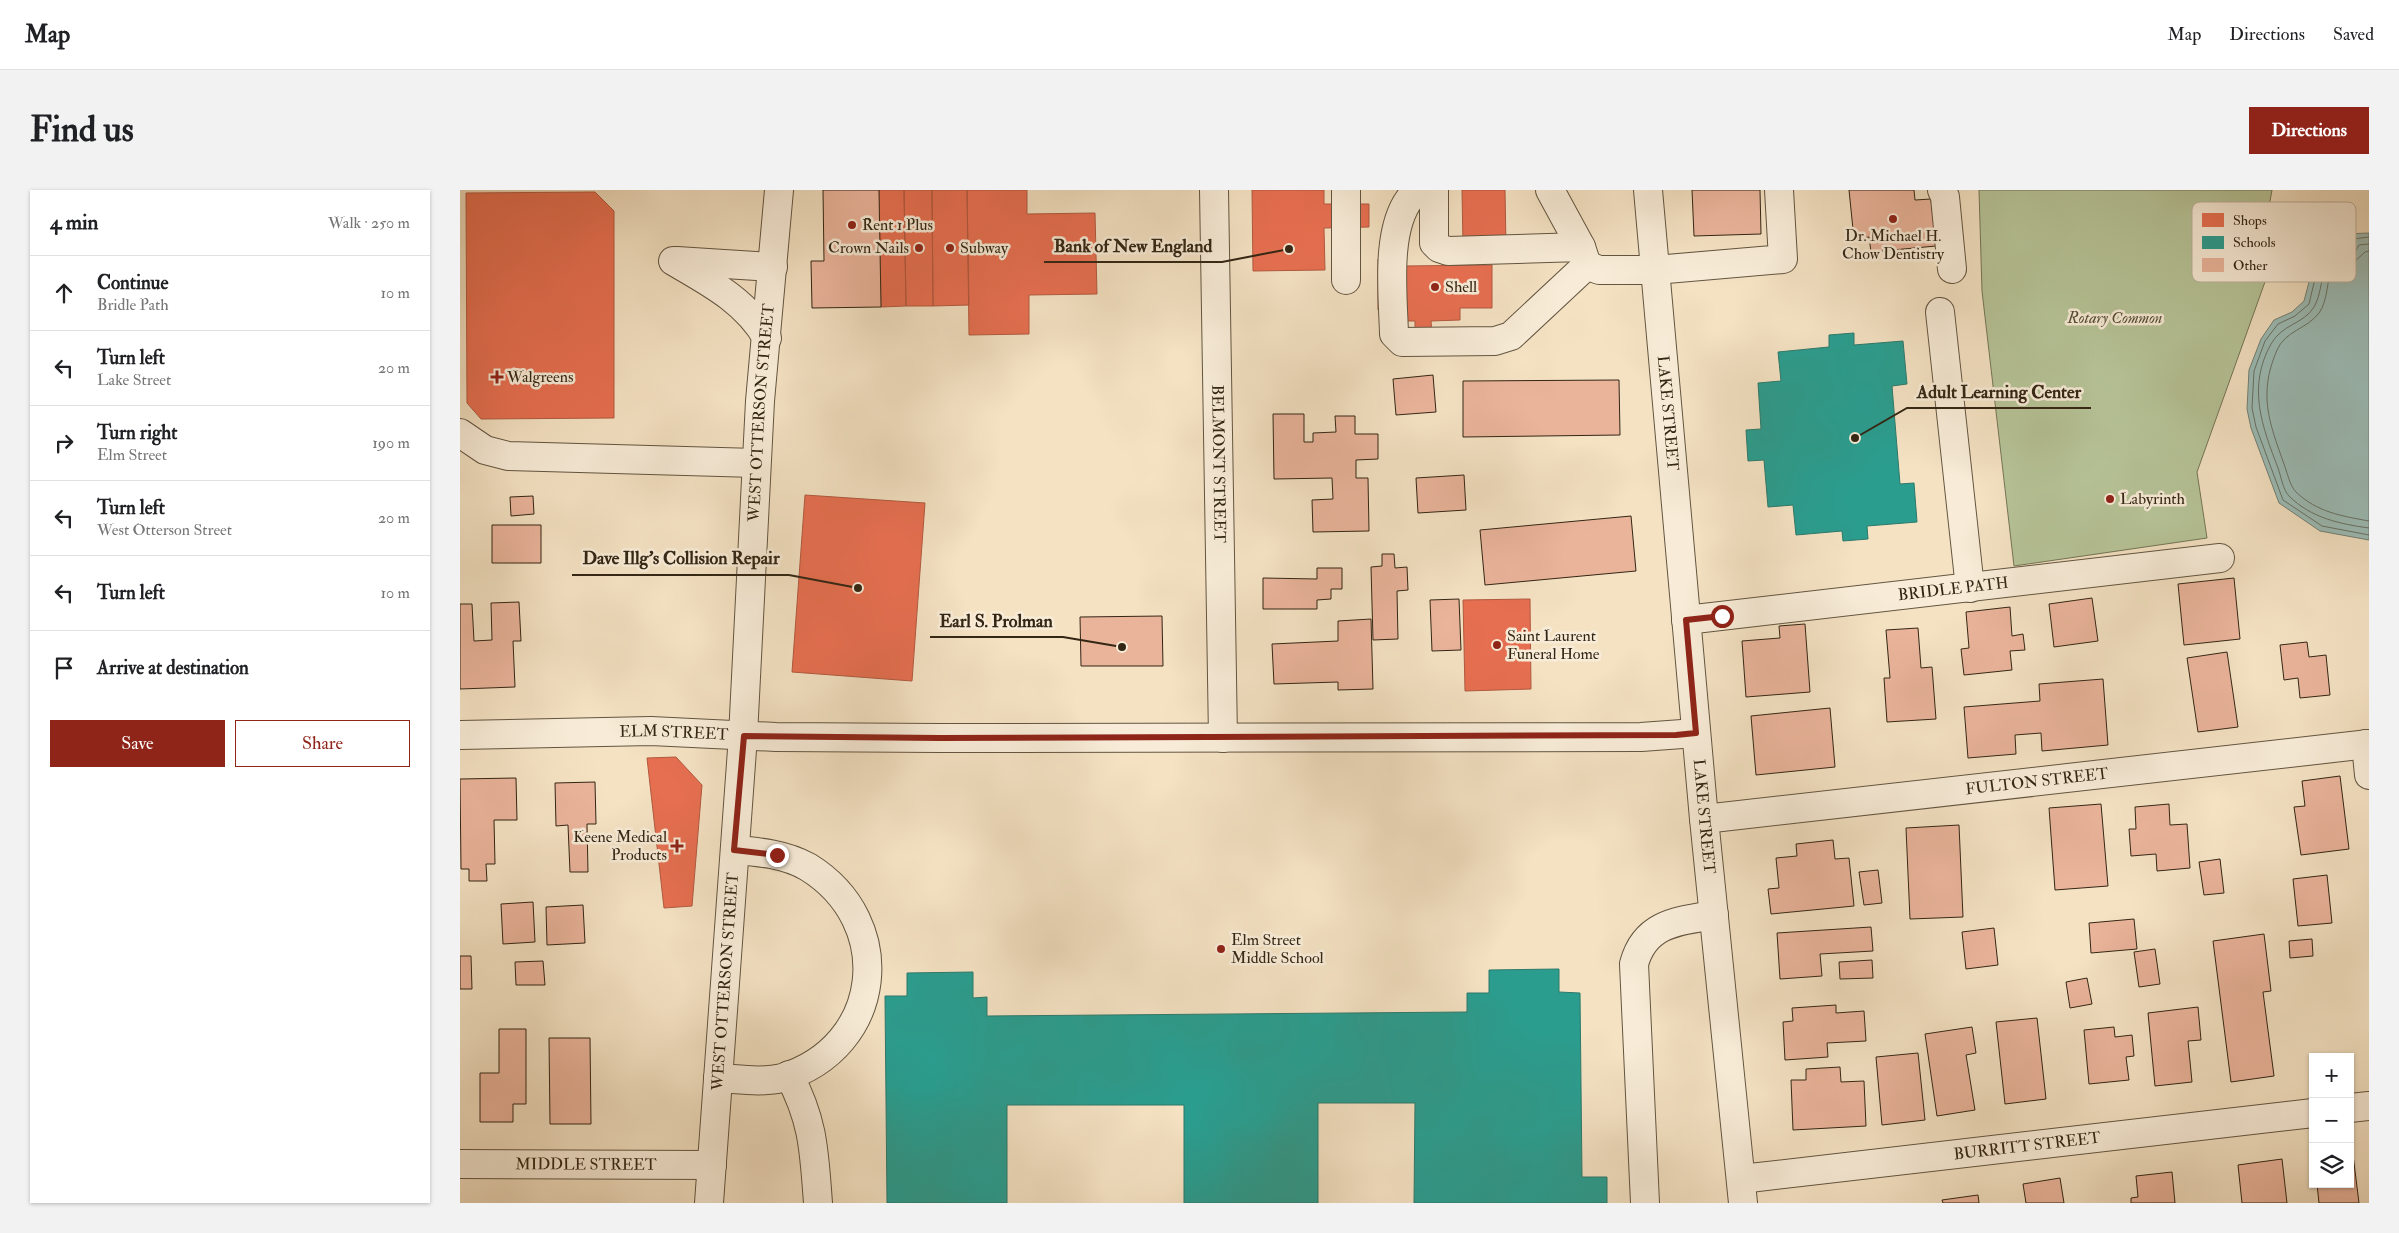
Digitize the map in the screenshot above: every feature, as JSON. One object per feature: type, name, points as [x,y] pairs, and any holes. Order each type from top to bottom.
[{"type":"street","name":"WEST OTTERSON STREET","points":[[709,1203],[744,736],[756,463],[779,190]]},
{"type":"street","name":"BELMONT STREET","points":[[1214,190],[1223,738]]},
{"type":"street","points":[[1346,190],[1346,280]]},
{"type":"street","points":[[1425,190],[1412,196],[1395,230],[1392,259],[1394,334],[1402,342],[1495,341],[1512,336],[1584,256]]},
{"type":"street","points":[[1434,190],[1434,243],[1439,248],[1448,251],[1584,256]]},
{"type":"street","points":[[1550,190],[1584,256],[1598,270],[1655,270],[1783,259],[1779,190]]},
{"type":"street","name":"LAKE STREET","points":[[1648,190],[1704,819],[1742,1191]]},
{"type":"street","points":[[1942,190],[1945,197],[1952,269]]},
{"type":"street","points":[[766,338],[749,314],[725,292],[673,261],[773,266]]},
{"type":"street","points":[[1940,312],[1970,588]]},
{"type":"street","points":[[460,433],[485,450],[508,456],[756,463]]},
{"type":"street","name":"BRIDLE PATH","points":[[1686,620],[2220,558]]},
{"type":"street","name":"ELM STREET","points":[[460,735],[651,731],[744,736],[1223,738],[1641,737],[1696,733]]},
{"type":"street","points":[[2367,744],[2369,775]]},
{"type":"street","name":"FULTON STREET","points":[[1704,819],[2367,744]]},
{"type":"street","points":[[718,1078],[772,1080],[789,1075],[822,1059],[842,1040],[856,1019],[864,996],[867,979],[868,961],[864,938],[855,916],[842,896],[826,880],[807,867],[777,855],[734,850]]},
{"type":"street","points":[[1645,1203],[1634,964],[1640,946],[1660,928],[1676,921],[1714,915]]},
{"type":"street","points":[[789,1075],[804,1105],[811,1129],[818,1203]]},
{"type":"street","points":[[2354,1108],[2369,1106]]},
{"type":"street","name":"BURRITT STREET","points":[[1742,1191],[2309,1114]]},
{"type":"street","name":"MIDDLE STREET","points":[[460,1164],[712,1165]]},
{"type":"green space","name":"Rotary Common","points":[[1979,190],[2272,190],[2270,202],[2192,202],[2192,282],[2265,282],[2197,472],[2207,538],[2014,566],[1982,291]]},
{"type":"water","points":[[2369,233],[2369,540],[2320,531],[2279,503],[2251,428],[2247,409],[2249,370],[2261,339],[2274,320],[2292,312],[2304,301],[2309,282],[2356,282],[2356,234]]},
{"type":"building: Shops","points":[[879,190],[904,190],[906,306],[881,307]]},
{"type":"building: Shops","name":"Crown Nails","points":[[904,190],[932,190],[933,306],[906,306]]},
{"type":"building: Shops","name":"Subway","points":[[932,190],[967,190],[969,305],[933,306]]},
{"type":"building: Shops","points":[[967,190],[1027,190],[1027,214],[1095,213],[1097,294],[1029,295],[1029,334],[969,335]]},
{"type":"building: Shops","points":[[1252,190],[1324,190],[1324,204],[1369,204],[1369,227],[1324,228],[1325,270],[1253,271]]},
{"type":"building: Shops","name":"Shell","points":[[1462,190],[1505,190],[1506,246],[1463,247]]},
{"type":"building: Shops","name":"Walgreens","points":[[595,192],[614,211],[614,418],[481,419],[467,403],[466,193]]},
{"type":"building: Shops","name":"Shell","points":[[1378,259],[1404,259],[1404,266],[1492,265],[1492,308],[1460,308],[1460,320],[1431,321],[1432,334],[1415,333],[1415,321],[1404,321],[1404,310],[1378,310]]},
{"type":"building: Shops","points":[[805,495],[925,503],[912,681],[792,672]]},
{"type":"building: Shops","name":"Saint Laurent Funeral Home","points":[[1530,599],[1531,689],[1465,691],[1463,600]]},
{"type":"building: Shops","name":"Keene Medical Products","points":[[676,757],[702,785],[692,906],[664,908],[647,758]]},
{"type":"building: Schools","points":[[1854,333],[1854,345],[1903,341],[1907,384],[1892,386],[1900,484],[1914,483],[1917,522],[1867,526],[1868,539],[1843,541],[1842,531],[1796,535],[1793,505],[1768,507],[1764,460],[1748,461],[1746,430],[1761,429],[1758,383],[1781,381],[1778,352],[1829,347],[1829,335]]},
{"type":"building: Schools","points":[[1559,969],[1559,992],[1580,993],[1582,1177],[1607,1177],[1607,1203],[1414,1203],[1415,1103],[1318,1103],[1318,1203],[1184,1203],[1184,1105],[1007,1105],[1007,1203],[887,1203],[885,996],[907,996],[907,973],[973,972],[973,998],[987,997],[987,1016],[1467,1012],[1467,993],[1489,993],[1489,970]]},
{"type":"building: Other","name":"Rent 1 Plus","points":[[823,190],[879,190],[881,307],[812,308],[811,261],[824,261]]},
{"type":"building: Other","points":[[1692,190],[1760,190],[1761,234],[1694,236]]},
{"type":"building: Other","name":"Dr. Michael H. Chow Dentistry","points":[[1849,190],[1914,190],[1915,200],[1931,199],[1936,246],[1871,252],[1869,237],[1854,239]]},
{"type":"building: Other","points":[[1433,375],[1436,412],[1396,415],[1393,379]]},
{"type":"building: Other","points":[[1619,380],[1620,435],[1463,437],[1463,381]]},
{"type":"building: Other","points":[[1273,414],[1304,414],[1304,442],[1313,442],[1313,433],[1336,432],[1335,416],[1355,416],[1355,434],[1378,434],[1378,459],[1356,460],[1356,478],[1368,478],[1369,531],[1313,532],[1312,500],[1333,499],[1332,478],[1274,479]]},
{"type":"building: Other","points":[[1464,475],[1466,510],[1418,513],[1416,478]]},
{"type":"building: Other","points":[[533,496],[534,514],[511,516],[510,497]]},
{"type":"building: Other","points":[[1631,516],[1636,571],[1485,585],[1480,530]]},
{"type":"building: Other","points":[[492,525],[541,525],[541,563],[492,563]]},
{"type":"building: Other","points":[[1382,554],[1394,554],[1395,568],[1407,567],[1408,590],[1397,591],[1398,639],[1373,640],[1371,567],[1382,566]]},
{"type":"building: Other","points":[[1317,568],[1342,568],[1342,589],[1331,589],[1331,599],[1317,600],[1317,609],[1263,609],[1263,578],[1317,579]]},
{"type":"building: Other","points":[[2234,578],[2240,639],[2184,645],[2178,584]]},
{"type":"building: Other","points":[[2092,598],[2098,641],[2054,647],[2049,604]]},
{"type":"building: Other","points":[[1459,599],[1461,650],[1432,651],[1430,600]]},
{"type":"building: Other","points":[[519,602],[521,641],[513,641],[515,687],[460,689],[460,604],[472,604],[474,641],[492,640],[491,603]]},
{"type":"building: Other","points":[[2010,607],[2012,636],[2023,634],[2025,650],[2010,651],[2012,670],[1964,675],[1961,649],[1969,648],[1966,612]]},
{"type":"building: Other","points":[[1162,616],[1163,666],[1081,666],[1080,617]]},
{"type":"building: Other","points":[[1371,619],[1373,689],[1338,690],[1338,682],[1274,684],[1272,644],[1338,641],[1338,621]]},
{"type":"building: Other","points":[[1805,624],[1810,692],[1746,697],[1742,641],[1780,638],[1779,626]]},
{"type":"building: Other","points":[[1918,628],[1921,668],[1932,667],[1936,719],[1887,722],[1884,678],[1890,678],[1886,630]]},
{"type":"building: Other","points":[[2307,642],[2309,657],[2326,655],[2330,695],[2300,698],[2298,678],[2284,680],[2280,645]]},
{"type":"building: Other","points":[[2227,652],[2238,727],[2198,732],[2187,658]]},
{"type":"building: Other","points":[[2103,679],[2108,745],[2042,751],[2041,733],[2015,735],[2016,754],[1968,758],[1964,707],[2040,701],[2039,684]]},
{"type":"building: Other","points":[[1830,708],[1835,767],[1756,775],[1751,716]]},
{"type":"building: Other","points":[[2340,776],[2349,849],[2301,855],[2294,807],[2305,806],[2302,781]]},
{"type":"building: Other","points":[[516,778],[517,820],[494,820],[495,864],[486,864],[487,881],[469,881],[469,869],[461,869],[460,779]]},
{"type":"building: Other","points":[[595,782],[596,824],[587,824],[588,872],[570,872],[568,825],[556,826],[555,783]]},
{"type":"building: Other","points":[[2101,804],[2108,886],[2055,890],[2049,808]]},
{"type":"building: Other","points":[[2169,804],[2170,825],[2187,824],[2190,868],[2157,871],[2156,854],[2131,856],[2129,829],[2136,829],[2135,807]]},
{"type":"building: Other","points":[[1959,825],[1963,917],[1910,919],[1906,828]]},
{"type":"building: Other","points":[[1833,840],[1835,859],[1849,858],[1854,906],[1771,914],[1768,889],[1779,888],[1776,858],[1797,856],[1796,844]]},
{"type":"building: Other","points":[[2220,859],[2224,893],[2204,895],[2199,862]]},
{"type":"building: Other","points":[[1878,870],[1882,903],[1864,905],[1859,872]]},
{"type":"building: Other","points":[[2327,875],[2332,923],[2298,926],[2293,879]]},
{"type":"building: Other","points":[[533,902],[535,942],[503,944],[501,904]]},
{"type":"building: Other","points":[[583,905],[585,943],[547,945],[546,907]]},
{"type":"building: Other","points":[[2134,919],[2137,949],[2091,953],[2089,923]]},
{"type":"building: Other","points":[[1871,927],[1873,951],[1820,954],[1822,976],[1780,979],[1777,933]]},
{"type":"building: Other","points":[[1994,928],[1998,965],[1966,969],[1962,932]]},
{"type":"building: Other","points":[[2264,934],[2271,991],[2263,992],[2274,1076],[2231,1082],[2213,941]]},
{"type":"building: Other","points":[[2312,939],[2313,956],[2290,958],[2289,941]]},
{"type":"building: Other","points":[[2155,949],[2160,984],[2139,987],[2134,952]]},
{"type":"building: Other","points":[[460,956],[471,956],[472,989],[460,989]]},
{"type":"building: Other","points":[[1872,960],[1873,978],[1840,979],[1839,962]]},
{"type":"building: Other","points":[[543,961],[545,985],[516,985],[515,962]]},
{"type":"building: Other","points":[[2087,978],[2092,1004],[2070,1008],[2066,982]]},
{"type":"building: Other","points":[[1836,1005],[1836,1013],[1864,1011],[1866,1041],[1827,1043],[1828,1057],[1785,1060],[1783,1022],[1793,1021],[1792,1008]]},
{"type":"building: Other","points":[[2198,1007],[2201,1040],[2188,1041],[2192,1082],[2155,1086],[2148,1013]]},
{"type":"building: Other","points":[[2037,1018],[2046,1099],[2005,1104],[1996,1022]]},
{"type":"building: Other","points":[[1972,1027],[1976,1053],[1966,1055],[1975,1110],[1937,1116],[1925,1034]]},
{"type":"building: Other","points":[[2114,1027],[2115,1037],[2132,1035],[2134,1056],[2126,1057],[2129,1080],[2089,1084],[2084,1030]]},
{"type":"building: Other","points":[[499,1029],[526,1029],[526,1104],[513,1104],[513,1122],[480,1122],[480,1073],[499,1073]]},
{"type":"building: Other","points":[[549,1038],[590,1038],[591,1124],[550,1124]]},
{"type":"building: Other","points":[[1918,1053],[1925,1120],[1882,1125],[1876,1057]]},
{"type":"building: Other","points":[[1840,1067],[1841,1082],[1864,1081],[1866,1126],[1793,1130],[1791,1080],[1806,1080],[1806,1069]]},
{"type":"building: Other","points":[[2282,1159],[2287,1203],[2242,1203],[2238,1165]]},
{"type":"building: Other","points":[[2354,1163],[2359,1203],[2319,1203],[2317,1188],[2354,1188]]},
{"type":"building: Other","points":[[2172,1172],[2175,1203],[2131,1203],[2131,1198],[2138,1197],[2136,1176]]},
{"type":"building: Other","points":[[2060,1178],[2064,1203],[2026,1203],[2023,1184]]},
{"type":"building: Other","points":[[1978,1195],[1979,1203],[1943,1203],[1942,1200]]},
{"type":"place","name":"Dr. Michael H. Chow Dentistry","points":[[1893,219]]},
{"type":"place","name":"Rent 1 Plus","points":[[852,225]]},
{"type":"place","name":"Crown Nails","points":[[919,248]]},
{"type":"place","name":"Subway","points":[[950,248]]},
{"type":"place","name":"Bank of New England","points":[[1289,249]]},
{"type":"place","name":"Shell","points":[[1435,287]]},
{"type":"place","name":"Walgreens","points":[[497,377]]},
{"type":"place","name":"Adult Learning Center","points":[[1855,438]]},
{"type":"place","name":"Labyrinth","points":[[2110,499]]},
{"type":"place","name":"Dave Illg's Collision Repair","points":[[858,588]]},
{"type":"place","name":"Saint Laurent Funeral Home","points":[[1497,645]]},
{"type":"place","name":"Earl S. Prolman","points":[[1122,647]]},
{"type":"place","name":"Keene Medical Products","points":[[677,846]]},
{"type":"place","name":"Elm Street Middle School","points":[[1221,949]]},
{"type":"route","points":[[777,855],[734,850],[744,736],[939,738],[1641,737],[1696,733],[1686,620],[1722,616]]}]
